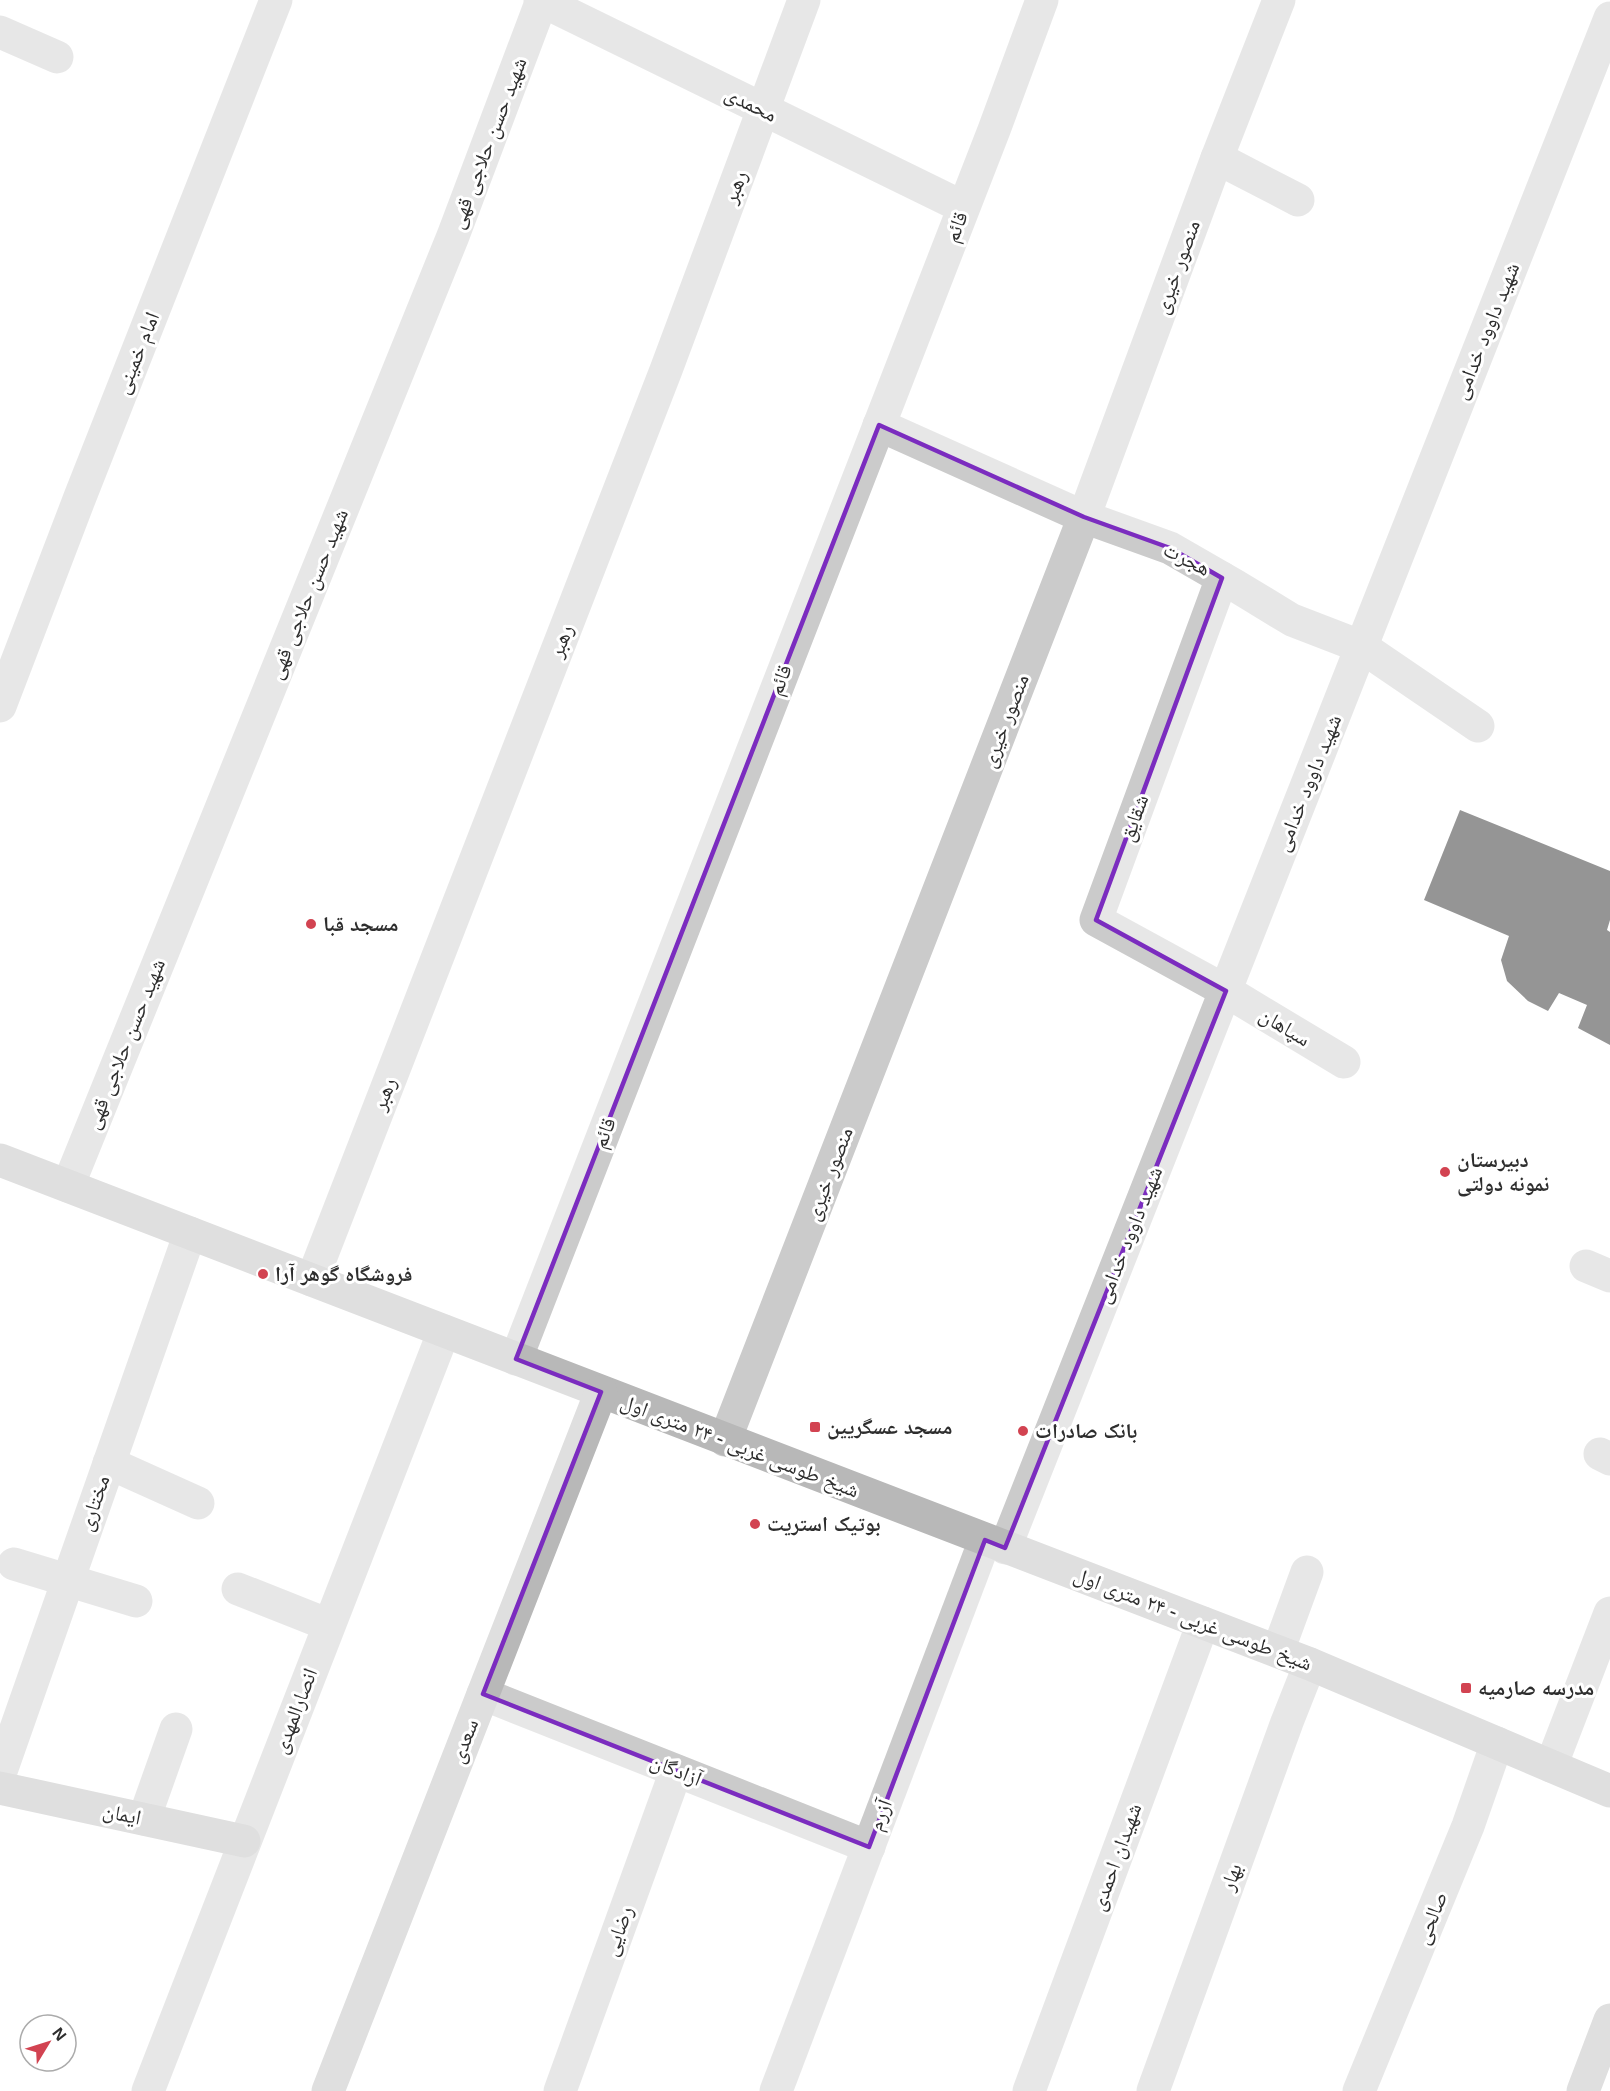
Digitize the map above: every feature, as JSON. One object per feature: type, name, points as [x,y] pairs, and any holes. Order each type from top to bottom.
[{"type":"main road","name":"شیخ طوسی غربی - ۲۴ متری اول","points":[[0,1160],[1278,1651],[1610,1791]]},
{"type":"main road","name":"سعدی","points":[[328,2091],[601,1392]]},
{"type":"main road","name":"ایمان","points":[[0,1788],[244,1841]]},
{"type":"main road","points":[[1583,2091],[1610,2020]]},
{"type":"street","name":"امام خمینی","points":[[0,706],[276,0]]},
{"type":"street","name":"محمدی","points":[[541,0],[963,207]]},
{"type":"street","name":"شهید حسن حلاجی قهی","points":[[68,1186],[453,236],[541,0]]},
{"type":"street","name":"رهبر","points":[[312,1280],[666,370],[804,0]]},
{"type":"street","name":"قائم","points":[[516,1359],[1042,0]]},
{"type":"street","name":"منصور خیری","points":[[725,1440],[1084,517],[1217,158],[1279,0]]},
{"type":"street","name":"شهید داوود خدامی","points":[[995,1544],[1226,991],[1610,18]]},
{"type":"street","points":[[0,32],[57,57]]},
{"type":"street","points":[[1217,158],[1298,201]]},
{"type":"street","name":"هجرت","points":[[879,425],[1084,517],[1170,548],[1292,620],[1362,647],[1478,726]]},
{"type":"street","name":"شقایق","points":[[1222,578],[1096,920],[1226,991]]},
{"type":"street","name":"سپاهان","points":[[1226,991],[1344,1062]]},
{"type":"street","name":"مختاری","points":[[0,1774],[9,1717],[67,1580],[190,1233]]},
{"type":"street","name":"انصارالمهدی","points":[[148,2091],[444,1331]]},
{"type":"street","points":[[109,1463],[198,1503]]},
{"type":"street","name":"آزرم","points":[[776,2091],[868,1846],[995,1544]]},
{"type":"street","points":[[14,1564],[136,1601]]},
{"type":"street","points":[[1278,1651],[1307,1572]]},
{"type":"street","points":[[238,1589],[328,1625]]},
{"type":"street","points":[[1551,1766],[1610,1613]]},
{"type":"street","name":"شهیدان احمدی","points":[[1029,2091],[1203,1623]]},
{"type":"street","name":"بهار","points":[[1153,2091],[1310,1664]]},
{"type":"street","name":"آزادگان","points":[[483,1694],[868,1846]]},
{"type":"street","points":[[144,1819],[176,1729]]},
{"type":"street","name":"صالحی","points":[[1359,2091],[1468,1826],[1497,1743]]},
{"type":"street","name":"رضایی","points":[[560,2091],[676,1770]]},
{"type":"highlighted area","points":[[879,425],[1084,517],[1170,548],[1222,578],[1096,920],[1226,991],[1005,1548],[985,1540],[869,1847],[483,1694],[601,1392],[516,1359]]},
{"type":"building","points":[[1460,810],[1610,871],[1610,920],[1607,930],[1610,932],[1610,1045],[1578,1028],[1587,1005],[1559,993],[1548,1011],[1528,1001],[1507,981],[1501,960],[1509,936],[1424,900]]},
{"type":"place","name":"مسجد قبا","points":[[311,924]]},
{"type":"place","name":"دبیرستان نمونه دولتی","points":[[1445,1172]]},
{"type":"place","name":"فروشگاه گوهر آرا","points":[[263,1274]]},
{"type":"place","name":"مسجد عسگریین","points":[[815,1427]]},
{"type":"place","name":"بانک صادرات","points":[[1023,1431]]},
{"type":"place","name":"بوتیک استریت","points":[[755,1524]]},
{"type":"place","name":"مدرسه صارمیه","points":[[1466,1688]]}]
